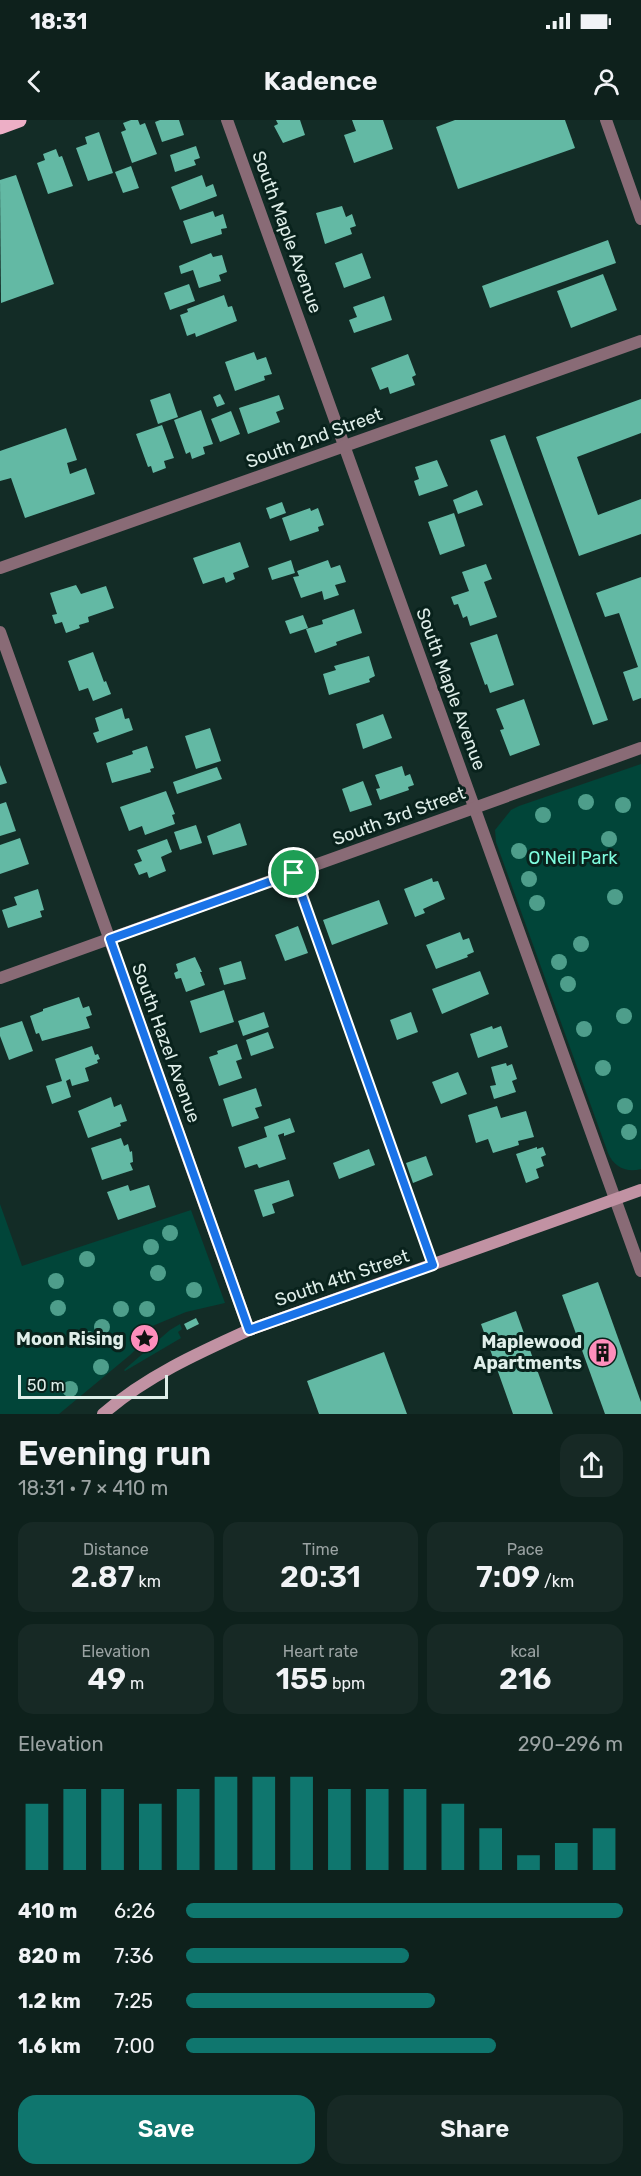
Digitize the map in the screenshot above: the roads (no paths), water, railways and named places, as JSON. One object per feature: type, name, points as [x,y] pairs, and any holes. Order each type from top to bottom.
[{"type":"main road","points":[[0,127],[19,120]]},
{"type":"main road","name":"South 4th Street","points":[[103,1414],[153,1378],[200,1352],[249,1330],[641,1190]]},
{"type":"street","name":"South Maple Avenue","points":[[227,120],[641,1271]]},
{"type":"street","points":[[606,120],[641,219]]},
{"type":"street","name":"South 2nd Street","points":[[0,568],[641,341]]},
{"type":"street","name":"South Hazel Avenue","points":[[0,632],[249,1330]]},
{"type":"street","name":"South 3rd Street","points":[[0,978],[641,748]]},
{"type":"lane","points":[[294,873],[433,1265]]},
{"type":"place","name":"Moon Rising","points":[[145,1339]]},
{"type":"place","name":"Maplewood Apartments","points":[[603,1352]]},
{"type":"park label","name":"O'Neil Park","points":[[573,858]]}]
